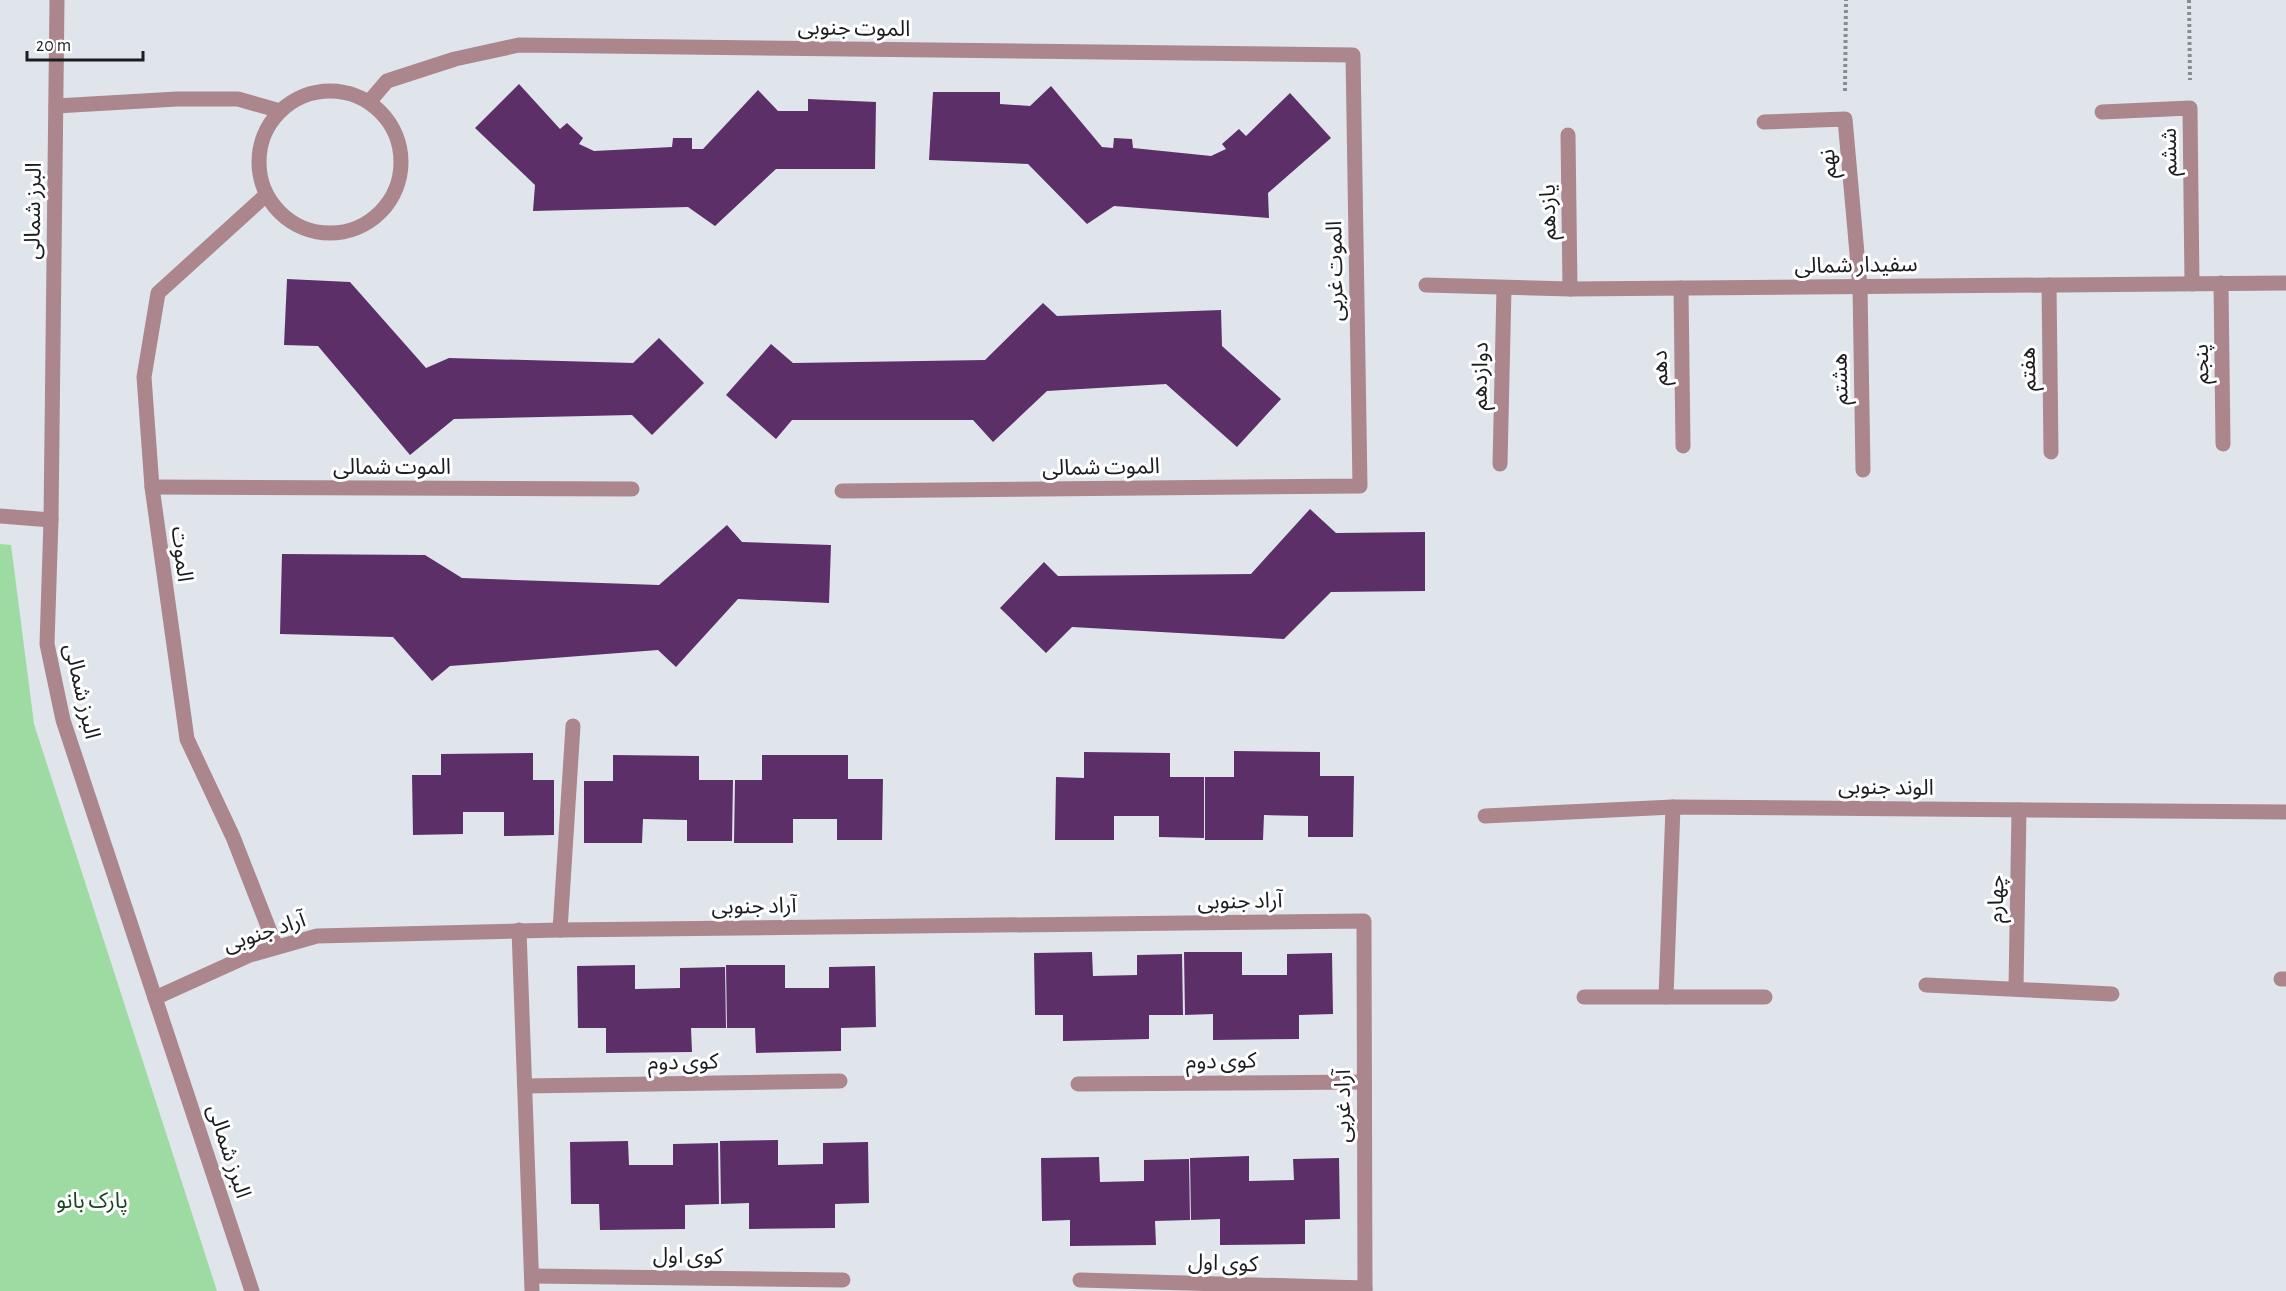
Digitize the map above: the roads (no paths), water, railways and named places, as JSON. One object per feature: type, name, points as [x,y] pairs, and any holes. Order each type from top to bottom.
[{"type":"street","name":"البرز شمالی","points":[[57,0],[51,520],[47,644],[63,720],[252,1291]]},
{"type":"street","name":"الموت جنوبی","points":[[369,102],[387,81],[455,59],[519,45],[1353,55]]},
{"type":"street","name":"الموت غربی","points":[[1353,55],[1360,486]]},
{"type":"street","points":[[323,91],[347,93],[369,102],[386,118],[398,140],[402,163],[398,186],[386,207],[368,223],[346,232],[323,234],[300,227],[280,214],[266,195],[258,173],[258,151],[266,129],[279,111],[300,97],[323,91]]},
{"type":"street","points":[[56,106],[177,99],[238,99],[279,111]]},
{"type":"street","name":"ششم","points":[[2102,112],[2190,108],[2192,284]]},
{"type":"street","name":"نهم","points":[[1764,122],[1845,118],[1860,286]]},
{"type":"street","name":"یازدهم","points":[[1568,135],[1570,289]]},
{"type":"street","name":"الموت","points":[[266,195],[158,293],[144,377],[152,487],[187,739],[233,837],[276,947]]},
{"type":"street","name":"پنجم","points":[[2221,283],[2223,444]]},
{"type":"street","name":"سفیدار شمالی","points":[[1426,285],[1570,289],[2286,283]]},
{"type":"street","name":"هفتم","points":[[2049,285],[2051,452]]},
{"type":"street","name":"هشتم","points":[[1860,286],[1863,470]]},
{"type":"street","name":"دوازدهم","points":[[1500,464],[1504,288]]},
{"type":"street","name":"دهم","points":[[1680,288],[1683,446]]},
{"type":"street","name":"الموت شمالی","points":[[842,491],[1360,486]]},
{"type":"street","name":"الموت شمالی","points":[[152,487],[632,489]]},
{"type":"street","points":[[0,516],[51,520]]},
{"type":"street","points":[[560,930],[573,726]]},
{"type":"street","points":[[1666,997],[1673,807]]},
{"type":"street","name":"الوند جنوبی","points":[[1485,816],[1673,807],[2286,812]]},
{"type":"street","name":"چهارم","points":[[2016,988],[2019,810]]},
{"type":"street","name":"آراد جنوبی","points":[[155,998],[250,955],[317,936],[519,930],[1365,921]]},
{"type":"street","name":"آراد غربی","points":[[1365,921],[1365,1290]]},
{"type":"street","points":[[519,930],[532,1283]]},
{"type":"street","points":[[1926,985],[2112,994]]},
{"type":"street","points":[[1584,997],[1765,997]]},
{"type":"street","name":"کوی دوم","points":[[525,1086],[840,1081]]},
{"type":"street","name":"کوی دوم","points":[[1078,1084],[1365,1082]]},
{"type":"street","name":"کوی اول","points":[[532,1283],[843,1280]]},
{"type":"street","name":"کوی اول","points":[[1080,1280],[1365,1290]]},
{"type":"park label","name":"پارک بانو","points":[[92,1200]]}]
